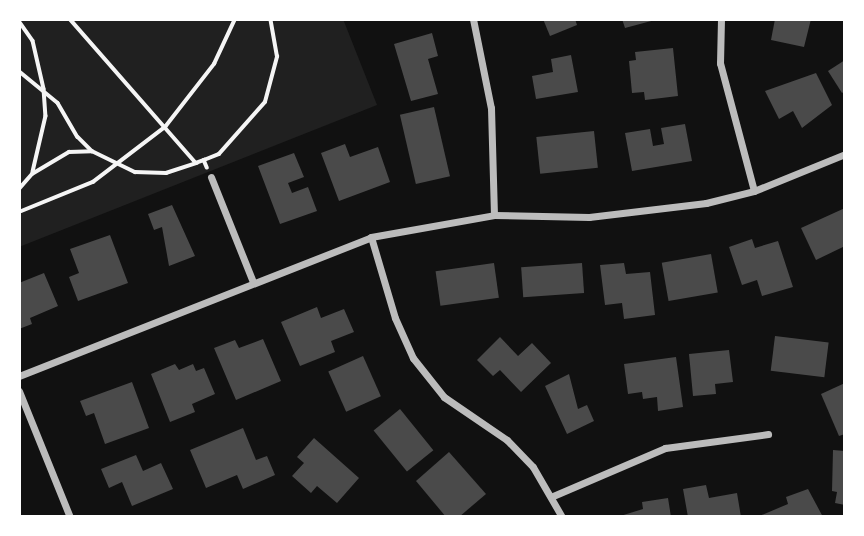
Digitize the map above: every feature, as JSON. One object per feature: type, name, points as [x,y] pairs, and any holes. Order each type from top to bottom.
[{"type":"street","points":[[473,19],[491,108],[494,215]]},
{"type":"street","points":[[721,19],[720,63],[754,191]]},
{"type":"street","points":[[19,376],[372,237],[494,215],[589,217],[648,212],[754,191],[845,154]]},
{"type":"street","points":[[211,177],[253,282]]},
{"type":"street","points":[[372,237],[395,318],[413,358],[444,397],[507,440],[553,496],[562,517]]},
{"type":"street","points":[[19,391],[70,517]]},
{"type":"street","points":[[553,496],[664,448],[768,434]]},
{"type":"path","points":[[70,19],[196,163]]},
{"type":"path","points":[[19,212],[67,195],[118,166],[165,127],[214,64],[235,19]]},
{"type":"path","points":[[19,71],[44,89],[92,151],[118,166],[166,173],[204,160],[226,147],[265,103],[277,57],[270,19]]},
{"type":"path","points":[[19,21],[33,41],[44,89],[46,116],[32,174]]},
{"type":"path","points":[[19,189],[32,174],[57,155],[92,151]]},
{"type":"path","points":[[204,160],[211,177]]},
{"type":"shaded area","points":[[19,19],[343,19],[377,105],[19,247]]},
{"type":"building","points":[[543,19],[575,19],[577,25],[550,36]]},
{"type":"building","points":[[622,19],[655,19],[655,20],[625,28]]},
{"type":"building","points":[[775,19],[811,19],[804,47],[771,40]]},
{"type":"building","points":[[432,33],[438,56],[428,59],[438,94],[411,101],[394,44]]},
{"type":"building","points":[[673,48],[678,96],[645,100],[644,92],[632,93],[629,61],[636,60],[635,52]]},
{"type":"building","points":[[571,55],[578,92],[536,99],[532,76],[553,72],[551,59]]},
{"type":"building","points":[[845,60],[845,91],[842,93],[828,71]]},
{"type":"building","points":[[816,73],[832,105],[802,128],[793,111],[779,119],[765,91]]},
{"type":"building","points":[[434,107],[450,176],[416,184],[400,115]]},
{"type":"building","points":[[685,124],[692,161],[632,171],[625,133],[650,129],[653,146],[664,144],[661,128]]},
{"type":"building","points":[[594,131],[598,168],[540,174],[536,137]]},
{"type":"building","points":[[345,144],[350,157],[378,147],[390,182],[339,201],[321,153]]},
{"type":"building","points":[[294,153],[304,177],[288,183],[292,193],[308,187],[317,211],[280,224],[258,166]]},
{"type":"building","points":[[172,205],[195,256],[169,266],[162,227],[154,230],[148,214]]},
{"type":"building","points":[[845,208],[845,246],[816,260],[801,228]]},
{"type":"building","points":[[110,235],[128,283],[78,301],[69,277],[79,273],[70,249]]},
{"type":"building","points":[[752,239],[755,248],[778,241],[793,287],[762,296],[757,280],[742,285],[729,247]]},
{"type":"building","points":[[711,254],[718,292],[669,301],[662,263]]},
{"type":"building","points":[[494,263],[499,298],[440,306],[436,271]]},
{"type":"building","points":[[582,263],[584,293],[523,297],[521,267]]},
{"type":"building","points":[[624,263],[626,274],[650,272],[655,315],[624,319],[622,303],[605,305],[600,265]]},
{"type":"building","points":[[44,273],[58,306],[30,318],[32,324],[19,329],[19,283]]},
{"type":"building","points":[[317,307],[321,318],[344,309],[354,332],[331,341],[335,352],[300,366],[281,322]]},
{"type":"building","points":[[775,336],[829,343],[824,377],[771,371]]},
{"type":"building","points":[[500,337],[518,356],[532,343],[551,363],[521,392],[500,370],[493,376],[477,360]]},
{"type":"building","points":[[263,339],[281,381],[236,400],[214,348],[235,340],[239,348]]},
{"type":"building","points":[[729,350],[733,382],[715,384],[716,394],[693,396],[689,354]]},
{"type":"building","points":[[363,356],[381,396],[346,412],[328,371]]},
{"type":"building","points":[[676,357],[683,407],[658,411],[657,397],[643,399],[642,392],[628,394],[624,364]]},
{"type":"building","points":[[175,364],[179,370],[193,364],[196,371],[204,368],[215,394],[192,404],[195,412],[170,422],[151,374]]},
{"type":"building","points":[[569,374],[578,409],[587,405],[594,421],[567,434],[545,386]]},
{"type":"building","points":[[132,382],[149,428],[105,444],[94,413],[86,416],[80,401]]},
{"type":"building","points":[[845,383],[845,434],[839,436],[821,394]]},
{"type":"building","points":[[400,409],[433,450],[407,472],[374,430]]},
{"type":"building","points":[[243,428],[256,460],[267,456],[275,475],[243,489],[237,475],[206,488],[190,450]]},
{"type":"building","points":[[314,438],[359,478],[337,503],[317,486],[311,493],[292,476],[304,463],[297,457]]},
{"type":"building","points":[[833,450],[845,451],[845,505],[835,503],[837,492],[832,491]]},
{"type":"building","points":[[449,452],[486,494],[459,517],[446,517],[416,481]]},
{"type":"building","points":[[136,455],[143,471],[161,463],[173,489],[132,506],[122,482],[109,488],[101,469]]},
{"type":"building","points":[[706,485],[709,498],[737,493],[741,517],[688,517],[683,489]]},
{"type":"building","points":[[808,489],[823,517],[757,517],[788,504],[786,497]]},
{"type":"building","points":[[668,498],[671,517],[617,517],[643,509],[642,502]]}]
